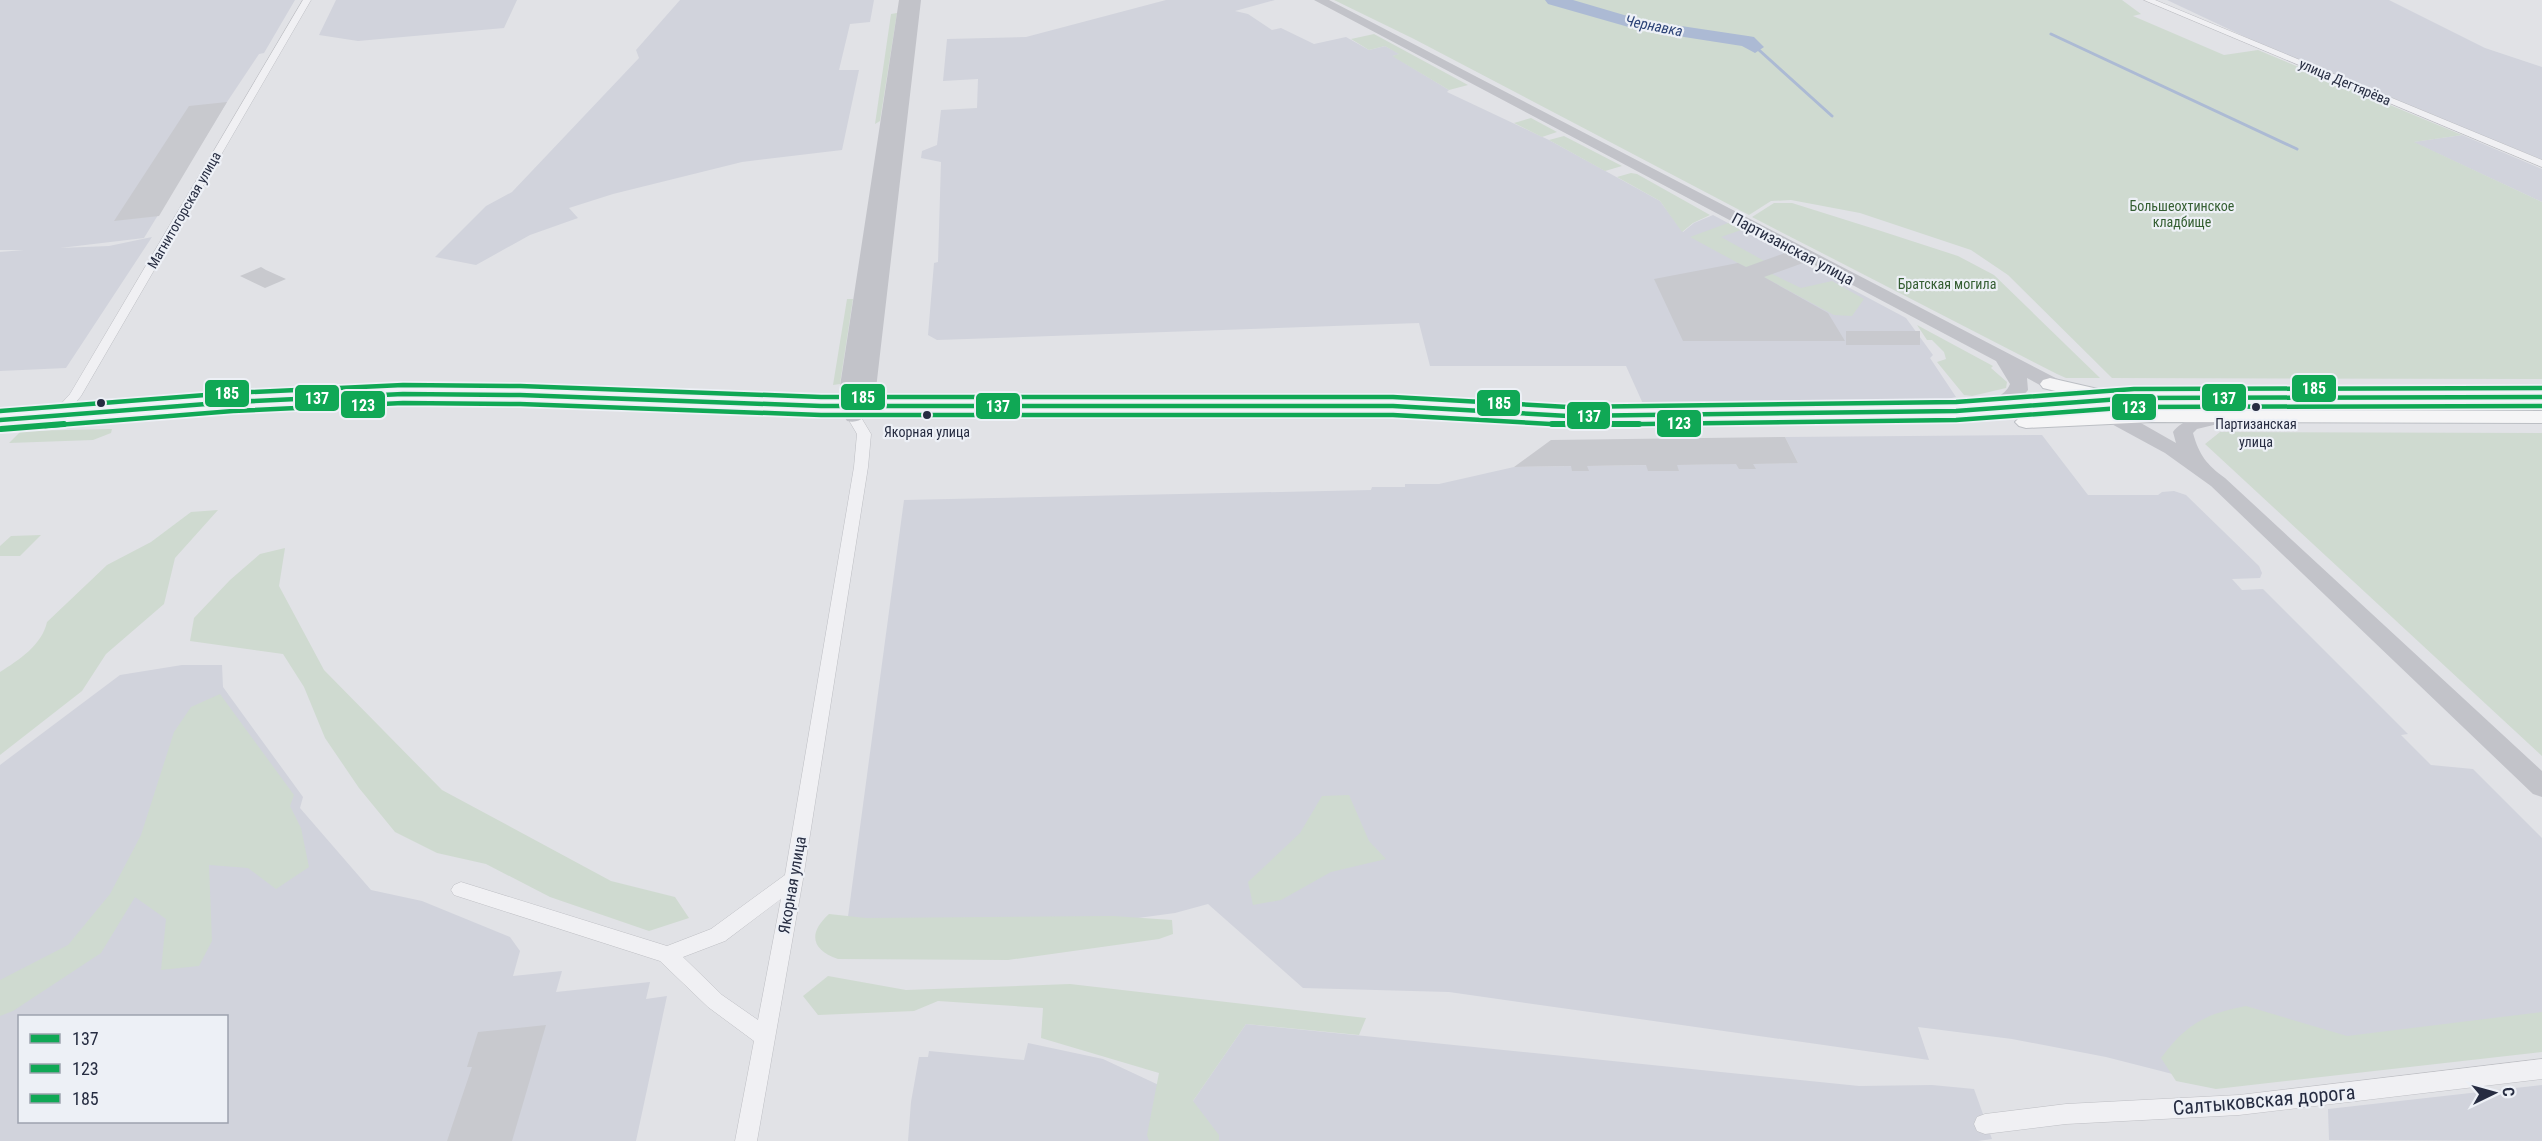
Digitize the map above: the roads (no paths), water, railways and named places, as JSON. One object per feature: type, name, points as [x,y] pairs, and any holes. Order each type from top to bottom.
[{"type":"main road","points":[[2050,384],[2097,393],[2169,393],[2192,397]]},
{"type":"main road","points":[[855,410],[1392,406],[1568,416],[1991,409],[2085,401],[2192,397],[2542,397]]},
{"type":"main road","points":[[0,420],[57,416],[101,420],[306,407],[451,403],[1342,416],[1573,429],[1929,425],[2118,418],[2542,417]]},
{"type":"street","name":"Магнитогорская улица","points":[[57,416],[75,396],[307,0]]},
{"type":"street","name":"Якорная улица","points":[[746,1141],[794,879],[861,467],[864,434],[855,410],[905,0]]},
{"type":"street","name":"Якорная улица","points":[[855,410],[915,0]]},
{"type":"street","name":"Партизанская улица","points":[[1320,0],[2118,418],[2198,466],[2542,787]]},
{"type":"street","name":"улица Дегтярёва","points":[[2148,0],[2542,164]]},
{"type":"street","points":[[1991,409],[2016,394],[2020,386],[2020,380],[2004,360]]},
{"type":"street","points":[[2198,466],[2188,451],[2182,432],[2190,425],[2223,417]]},
{"type":"street","points":[[667,955],[718,935],[794,879]]},
{"type":"street","points":[[461,890],[667,955],[715,1001],[764,1037]]},
{"type":"street","name":"Салтыковская дорога","points":[[1985,1125],[2066,1114],[2239,1105],[2542,1069]]},
{"type":"waterway","name":"Чернавка","points":[[1554,0],[1639,25],[1748,41],[1755,47]]},
{"type":"waterway","points":[[2051,34],[2297,149]]},
{"type":"waterway","points":[[1759,50],[1832,116]]},
{"type":"place","name":"Партизанская улица","points":[[2256,407]]},
{"type":"place","name":"Якорная улица","points":[[927,415]]},
{"type":"park label","name":"Большеохтинское кладбище","points":[[2182,214]]},
{"type":"park label","name":"Братская могила","points":[[1947,284]]}]
